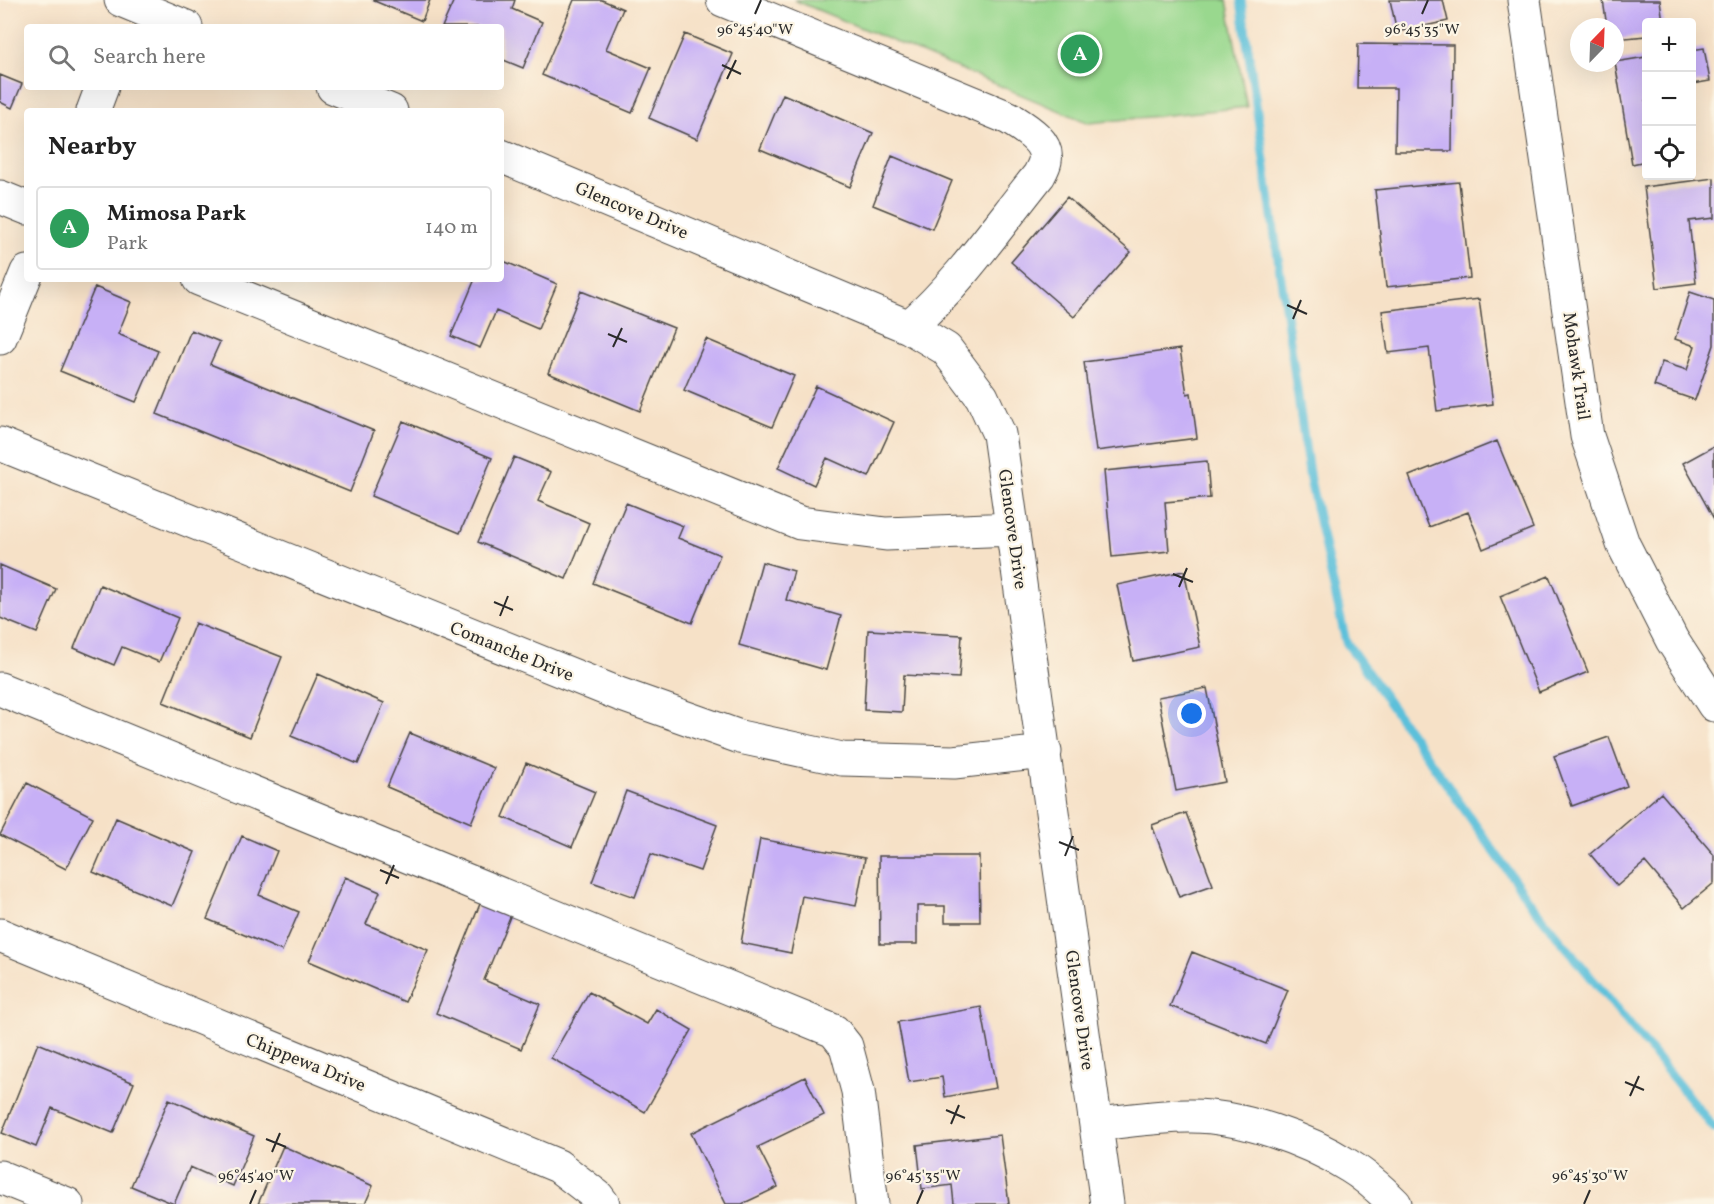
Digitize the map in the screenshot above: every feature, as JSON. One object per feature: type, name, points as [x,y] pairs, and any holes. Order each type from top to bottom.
[{"type":"street","points":[[723,0],[1009,118],[1030,132],[1042,146],[1045,160],[1039,175],[950,286],[909,327]]},
{"type":"street","name":"Mohawk Trail","points":[[1524,0],[1587,436],[1623,544],[1672,640],[1714,705]]},
{"type":"street","points":[[130,8],[177,24]]},
{"type":"street","points":[[94,108],[101,90]]},
{"type":"street","points":[[340,90],[384,108]]},
{"type":"street","name":"Glencove Drive","points":[[504,157],[909,327],[946,349],[982,397],[999,434],[1107,1204]]},
{"type":"street","points":[[0,197],[24,207]]},
{"type":"street","points":[[0,338],[24,279]]},
{"type":"street","points":[[206,282],[800,523],[886,534],[1013,529]]},
{"type":"street","name":"Comanche Drive","points":[[0,444],[619,694],[740,737],[842,759],[954,762],[1045,752]]},
{"type":"street","points":[[0,689],[834,1030],[846,1046],[858,1091],[872,1204]]},
{"type":"street","name":"Chippewa Drive","points":[[0,935],[558,1166],[597,1196],[603,1204]]},
{"type":"street","points":[[1096,1124],[1190,1116],[1250,1123],[1305,1143],[1348,1165],[1368,1192],[1395,1204]]},
{"type":"street","points":[[0,1178],[67,1204]]},
{"type":"green space","points":[[794,0],[1227,0],[1247,107],[1089,123]]},
{"type":"building","points":[[372,0],[430,0],[422,21]]},
{"type":"building","points":[[454,0],[515,0],[512,9],[542,22],[523,68],[504,60],[504,24],[443,24]]},
{"type":"building","points":[[574,0],[602,0],[623,9],[606,49],[651,68],[632,113],[542,75]]},
{"type":"building","points":[[1390,0],[1443,0],[1448,21],[1397,32]]},
{"type":"building","points":[[1603,0],[1660,0],[1662,18],[1642,18],[1642,36],[1624,38],[1624,18],[1606,18]]},
{"type":"building","points":[[685,34],[733,54],[697,139],[649,118]]},
{"type":"building","points":[[1358,44],[1453,45],[1452,151],[1395,151],[1396,88],[1357,88]]},
{"type":"building","points":[[1704,48],[1710,81],[1696,83],[1696,49]]},
{"type":"building","points":[[1642,58],[1642,162],[1632,164],[1617,72],[1624,72],[1624,61]]},
{"type":"building","points":[[0,75],[22,84],[12,108],[0,102]]},
{"type":"building","points":[[783,94],[873,133],[850,187],[760,149]]},
{"type":"building","points":[[892,156],[952,181],[932,229],[873,205]]},
{"type":"building","points":[[1714,178],[1714,218],[1689,221],[1696,283],[1657,288],[1644,187]]},
{"type":"building","points":[[1459,182],[1470,278],[1386,287],[1375,190]]},
{"type":"building","points":[[1067,197],[1131,252],[1074,317],[1011,262]]},
{"type":"building","points":[[504,261],[557,284],[538,329],[496,311],[480,348],[451,336],[474,282],[504,282]]},
{"type":"building","points":[[95,287],[131,302],[118,334],[158,351],[136,402],[60,371]]},
{"type":"building","points":[[581,291],[674,328],[640,411],[548,373]]},
{"type":"building","points":[[1690,292],[1714,300],[1714,345],[1695,400],[1654,386],[1662,362],[1687,370],[1695,346],[1675,339]]},
{"type":"building","points":[[1479,299],[1493,404],[1437,411],[1429,348],[1388,353],[1382,311]]},
{"type":"building","points":[[191,330],[220,342],[210,364],[374,431],[350,492],[157,414]]},
{"type":"building","points":[[706,339],[794,376],[772,427],[684,390]]},
{"type":"building","points":[[1180,349],[1187,394],[1191,393],[1197,438],[1096,451],[1084,362]]},
{"type":"building","points":[[816,386],[894,422],[869,477],[827,458],[814,485],[778,468]]},
{"type":"building","points":[[403,421],[492,458],[460,533],[371,496]]},
{"type":"building","points":[[1497,441],[1533,528],[1483,549],[1468,512],[1429,527],[1409,476]]},
{"type":"building","points":[[1714,446],[1714,519],[1683,463]]},
{"type":"building","points":[[514,457],[551,472],[538,501],[589,523],[566,579],[478,542]]},
{"type":"building","points":[[1207,461],[1210,498],[1165,502],[1169,551],[1112,557],[1104,471]]},
{"type":"building","points":[[626,503],[683,526],[678,538],[720,555],[692,623],[593,583]]},
{"type":"building","points":[[762,562],[794,571],[786,600],[841,616],[826,670],[739,645]]},
{"type":"building","points":[[0,565],[56,589],[37,633],[0,618]]},
{"type":"building","points":[[1184,571],[1200,647],[1133,661],[1117,585]]},
{"type":"building","points":[[1549,576],[1588,672],[1539,692],[1500,596]]},
{"type":"building","points":[[100,585],[178,618],[159,662],[122,647],[114,665],[74,648]]},
{"type":"building","points":[[195,623],[282,657],[250,737],[163,702]]},
{"type":"building","points":[[868,630],[962,635],[959,678],[904,675],[902,712],[864,710]]},
{"type":"building","points":[[318,674],[384,703],[358,764],[291,736]]},
{"type":"building","points":[[1207,688],[1225,782],[1176,791],[1158,697]]},
{"type":"building","points":[[410,733],[494,768],[471,823],[387,787]]},
{"type":"building","points":[[1609,737],[1627,786],[1572,806],[1554,756]]},
{"type":"building","points":[[526,763],[595,792],[572,847],[503,817]]},
{"type":"building","points":[[27,783],[93,817],[66,869],[0,835]]},
{"type":"building","points":[[626,791],[717,825],[700,871],[651,854],[635,897],[592,882]]},
{"type":"building","points":[[1661,793],[1714,855],[1714,883],[1684,908],[1645,862],[1617,886],[1590,854]]},
{"type":"building","points":[[1186,813],[1213,885],[1179,897],[1152,825]]},
{"type":"building","points":[[116,818],[195,852],[172,906],[93,872]]},
{"type":"building","points":[[242,836],[277,851],[259,895],[299,912],[282,951],[207,919]]},
{"type":"building","points":[[760,839],[865,858],[856,906],[802,896],[791,953],[741,943]]},
{"type":"building","points":[[879,856],[979,856],[980,922],[945,922],[945,906],[917,906],[917,944],[880,944]]},
{"type":"building","points":[[345,877],[380,892],[366,924],[428,950],[405,1002],[309,961]]},
{"type":"building","points":[[482,899],[512,912],[484,980],[540,1004],[521,1049],[436,1013]]},
{"type":"building","points":[[1192,952],[1288,990],[1266,1044],[1170,1006]]},
{"type":"building","points":[[589,992],[647,1024],[656,1009],[692,1030],[645,1112],[551,1058]]},
{"type":"building","points":[[981,1007],[996,1088],[945,1097],[942,1077],[909,1082],[898,1022]]},
{"type":"building","points":[[38,1043],[134,1083],[113,1133],[52,1108],[36,1147],[2,1133]]},
{"type":"building","points":[[805,1077],[824,1115],[758,1147],[778,1187],[742,1204],[726,1204],[691,1133]]},
{"type":"building","points":[[169,1099],[254,1136],[233,1186],[190,1167],[174,1204],[131,1186]]},
{"type":"building","points":[[1000,1135],[1009,1204],[954,1204],[952,1185],[922,1189],[917,1145]]},
{"type":"building","points":[[283,1146],[373,1186],[365,1204],[258,1204]]},
{"type":"waterway","points":[[1241,0],[1310,480],[1346,642],[1532,905],[1714,1128]]},
{"type":"place","name":"Mimosa Park","points":[[1080,54]]}]
